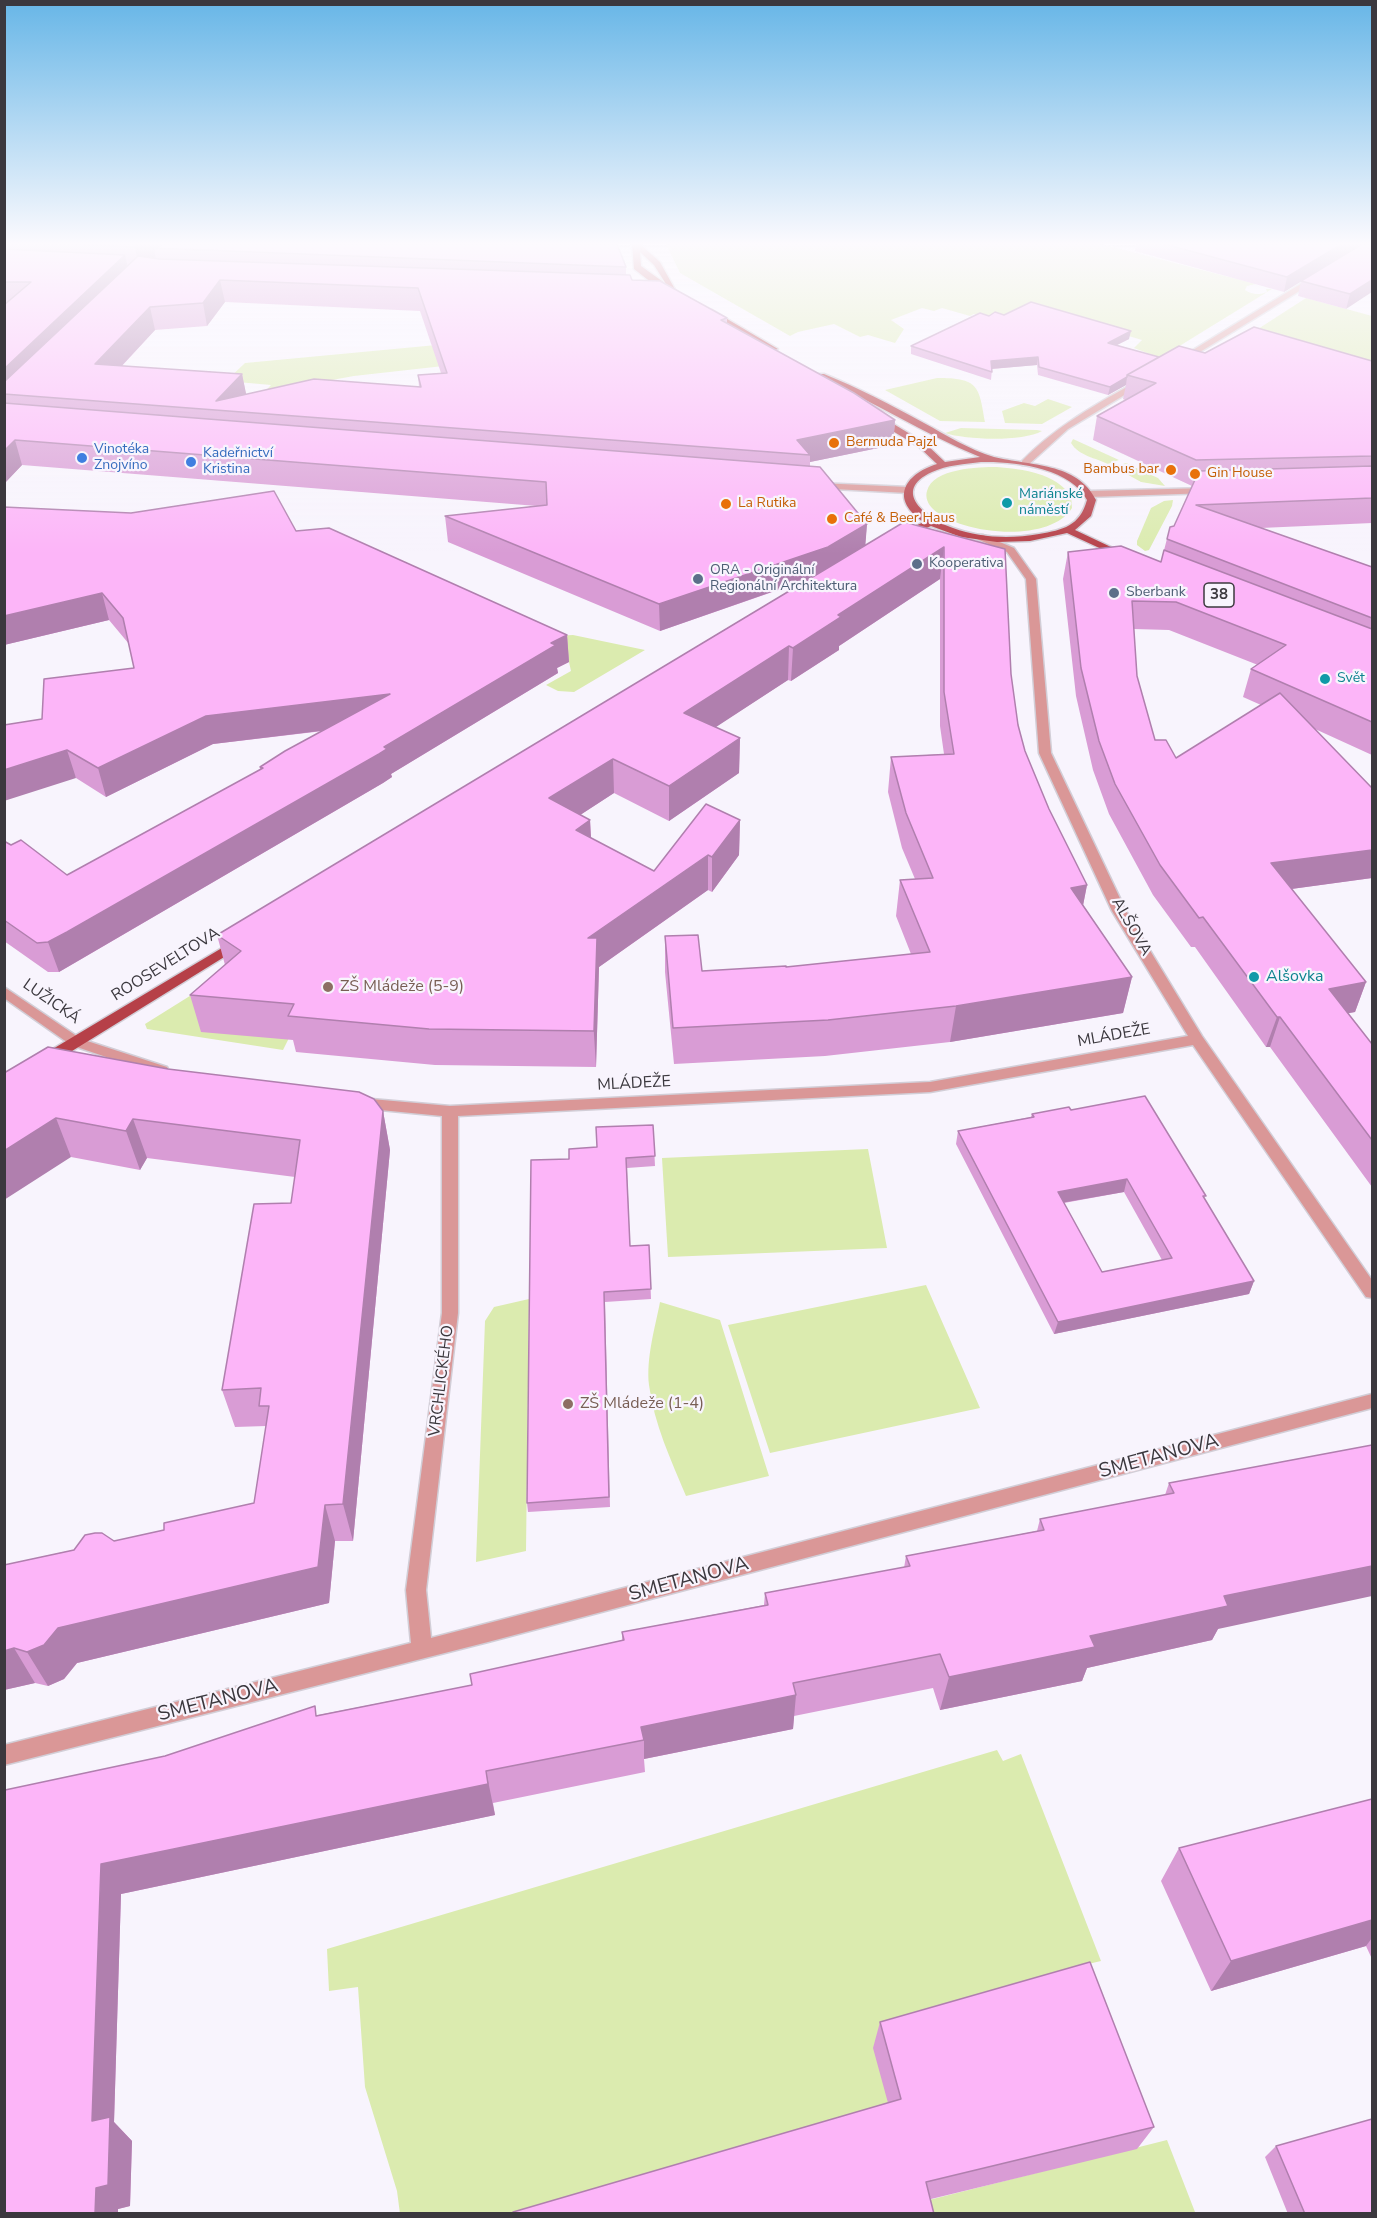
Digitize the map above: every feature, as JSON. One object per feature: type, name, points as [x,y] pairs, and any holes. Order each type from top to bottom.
[{"type":"main road","points":[[771,348],[786,356]]},
{"type":"main road","points":[[812,371],[829,381],[860,392],[954,443],[991,459]]},
{"type":"main road","points":[[829,381],[838,393],[846,398]]},
{"type":"main road","points":[[873,415],[922,445],[943,465]]},
{"type":"main road","points":[[991,459],[1025,463],[1064,475],[1088,494],[1090,501],[1088,513],[1077,525],[1068,530],[1036,538],[980,537],[954,531],[932,522],[915,510],[908,497],[908,490],[917,478],[943,465],[991,459]]},
{"type":"main road","points":[[888,542],[932,522]]},
{"type":"main road","points":[[1068,530],[1135,561]]},
{"type":"main road","name":"ROOSEVELTOVA","points":[[35,1067],[243,939]]},
{"type":"street","points":[[1172,364],[1200,348]]},
{"type":"street","points":[[1025,463],[1039,446],[1059,429],[1152,376]]},
{"type":"street","points":[[810,486],[908,490]]},
{"type":"street","points":[[1088,494],[1219,491]]},
{"type":"street","name":"ALŠOVA","points":[[980,537],[1011,550],[1031,579],[1046,753],[1119,911],[1197,1039],[1372,1292]]},
{"type":"street","name":"LUŽICKÁ","points":[[4,991],[76,1042]]},
{"type":"street","name":"MLÁDEŽE","points":[[348,1101],[450,1111],[930,1087],[1197,1039]]},
{"type":"street","points":[[76,1042],[179,1077]]},
{"type":"street","name":"VRCHLICKÉHO","points":[[422,1650],[416,1590],[450,1313],[448,1141],[450,1111]]},
{"type":"street","name":"SMETANOVA","points":[[4,1755],[422,1650],[1372,1401]]},
{"type":"green space","points":[[410,348],[461,348],[506,359],[354,376],[321,382],[232,426],[271,385],[226,381],[245,363]]},
{"type":"green space","points":[[1134,348],[1177,348],[1160,358]]},
{"type":"green space","points":[[1269,348],[1372,348],[1372,387]]},
{"type":"green space","points":[[937,378],[961,380],[974,386],[981,400],[985,422],[940,421],[885,390]]},
{"type":"green space","points":[[1048,399],[1072,407],[1042,424],[1005,423],[1002,411],[1024,403],[1035,406]]},
{"type":"green space","points":[[961,428],[1042,431],[1022,437],[994,439],[945,433]]},
{"type":"green space","points":[[1073,439],[1119,460],[1108,464],[1088,456],[1074,447],[1071,443]]},
{"type":"green space","points":[[1126,463],[1158,478],[1165,486],[1141,482],[1114,467]]},
{"type":"green space","points":[[997,467],[1028,471],[1047,477],[1064,488],[1071,496],[1072,508],[1061,519],[1045,527],[1004,532],[962,524],[945,517],[932,508],[928,502],[926,496],[931,483],[947,473]]},
{"type":"green space","points":[[1173,500],[1149,550],[1145,551],[1137,545],[1137,541],[1151,508],[1164,501]]},
{"type":"green space","points":[[573,635],[645,650],[574,692],[558,691],[546,685],[571,671],[569,662],[516,638]]},
{"type":"green space","points":[[217,979],[293,1030],[283,1050],[147,1029],[145,1024]]},
{"type":"green space","points":[[868,1149],[887,1248],[668,1257],[662,1158]]},
{"type":"green space","points":[[926,1285],[980,1408],[770,1453],[728,1325]]},
{"type":"green space","points":[[529,1299],[526,1551],[476,1562],[485,1321],[494,1307]]},
{"type":"green space","points":[[660,1302],[720,1320],[769,1476],[686,1496],[659,1428],[649,1385],[650,1354]]},
{"type":"green space","points":[[997,1750],[1003,1761],[1021,1754],[1101,1961],[1071,1968],[893,2123],[582,2213],[400,2214],[397,2191],[365,2087],[358,1987],[329,1991],[327,1949]]},
{"type":"green space","points":[[1167,2140],[1195,2212],[1190,2214],[920,2214],[917,2203]]},
{"type":"building","points":[[4,348],[27,348],[4,369]]},
{"type":"building","points":[[41,348],[111,348],[95,364],[242,374],[216,401],[314,379],[421,387],[418,375],[447,373],[438,348],[771,348],[854,393],[895,420],[797,440],[810,455],[4,394],[4,382]]},
{"type":"building","points":[[916,348],[1124,348],[1159,357],[1110,387],[1039,367],[1038,357],[991,361],[992,372]]},
{"type":"building","points":[[1176,348],[1205,353],[1215,348],[1325,348],[1372,361],[1372,456],[1196,460],[1097,416],[1156,383],[1127,375]]},
{"type":"building","points":[[4,403],[820,467],[867,524],[828,547],[659,604],[445,516],[547,505],[546,482],[15,440],[4,451]]},
{"type":"building","points":[[1372,466],[1372,498],[1196,505],[1372,567],[1372,618],[1167,539],[1170,527],[1174,526],[1199,471]]},
{"type":"building","points":[[274,491],[296,531],[329,528],[567,635],[551,643],[556,645],[384,747],[387,749],[379,754],[67,932],[48,942],[37,943],[4,920],[4,841],[11,845],[21,840],[67,875],[263,768],[260,767],[285,751],[390,694],[206,716],[98,768],[67,750],[4,770],[4,725],[42,719],[44,679],[134,668],[123,618],[102,593],[4,616],[4,507],[131,513]]},
{"type":"building","points":[[904,522],[1005,549],[1011,674],[1018,725],[1025,751],[1049,809],[1087,885],[1071,888],[1132,977],[956,1006],[828,1020],[673,1028],[665,936],[698,935],[702,971],[786,967],[930,952],[900,880],[933,878],[906,813],[891,757],[954,754],[944,692],[944,547],[838,615],[841,617],[793,648],[789,646],[684,713],[740,738],[669,786],[613,759],[549,798],[590,820],[576,830],[654,871],[706,804],[740,820],[712,857],[708,855],[588,938],[597,938],[594,1031],[429,1029],[288,1016],[294,1004],[190,995],[241,951],[217,935]]},
{"type":"building","points":[[1121,546],[1161,562],[1164,550],[1372,629],[1372,722],[1251,669],[1286,645],[1176,602],[1132,601],[1137,676],[1155,740],[1166,740],[1176,758],[1280,693],[1372,788],[1372,850],[1271,863],[1366,982],[1329,989],[1372,1044],[1372,1140],[1203,917],[1199,918],[1160,865],[1115,784],[1099,741],[1081,668],[1068,552]]},
{"type":"building","points":[[48,1047],[168,1069],[359,1092],[374,1099],[383,1111],[343,1504],[325,1505],[318,1567],[58,1628],[44,1645],[27,1652],[14,1648],[4,1651],[4,1565],[74,1550],[85,1535],[102,1533],[114,1541],[164,1530],[164,1523],[254,1503],[269,1406],[259,1406],[261,1388],[222,1390],[254,1204],[291,1203],[300,1140],[133,1119],[126,1131],[56,1118],[4,1151],[4,1073]]},
{"type":"building","points":[[1145,1096],[1254,1281],[1058,1322],[958,1131],[1034,1117],[1032,1114],[1069,1107],[1071,1110]],"holes":[[[1127,1179],[1172,1258],[1102,1272],[1058,1192]]]},
{"type":"building","name":"ZŠ Mládeže (1-4)","points":[[653,1125],[655,1156],[626,1158],[630,1246],[649,1245],[651,1289],[604,1292],[609,1497],[527,1503],[531,1160],[569,1159],[569,1149],[597,1147],[596,1127]]},
{"type":"building","points":[[1372,1445],[1372,1566],[1224,1596],[1228,1606],[1090,1636],[1095,1647],[949,1677],[940,1654],[793,1683],[796,1695],[641,1727],[644,1740],[486,1771],[488,1784],[101,1864],[92,2121],[110,2117],[108,2185],[96,2188],[95,2214],[4,2214],[5,1790],[165,1756],[315,1706],[316,1716],[472,1685],[470,1674],[624,1640],[622,1632],[768,1605],[765,1593],[910,1566],[906,1556],[1044,1530],[1040,1519],[1174,1493],[1169,1483]]},
{"type":"building","points":[[1372,1799],[1372,1920],[1231,1961],[1179,1848]]},
{"type":"building","points":[[1090,1962],[1154,2127],[926,2182],[934,2214],[514,2214],[513,2212],[901,2099],[880,2022]]},
{"type":"building","points":[[1372,2119],[1372,2214],[1305,2214],[1276,2146]]},
{"type":"place","name":"Bermuda Pajzl","points":[[834,443]]},
{"type":"place","name":"Vinotéka Znojvíno","points":[[82,458]]},
{"type":"place","name":"Kadeřnictví Kristina","points":[[191,462]]},
{"type":"place","name":"Bambus bar","points":[[1171,470]]},
{"type":"place","name":"Gin House","points":[[1195,474]]},
{"type":"place","name":"Mariánské náměstí","points":[[1007,503]]},
{"type":"place","name":"La Rutika","points":[[726,504]]},
{"type":"place","name":"Café & Beer Haus","points":[[832,519]]},
{"type":"place","name":"Kooperativa","points":[[917,564]]},
{"type":"place","name":"ORA - Originální Regionální Architektura","points":[[698,579]]},
{"type":"place","name":"Sberbank","points":[[1114,593]]},
{"type":"place","name":"Svět","points":[[1325,679]]},
{"type":"place","name":"Alšovka","points":[[1254,977]]},
{"type":"place","name":"ZŠ Mládeže (5-9)","points":[[328,987]]},
{"type":"place","name":"ZŠ Mládeže (1-4)","points":[[568,1404]]}]
